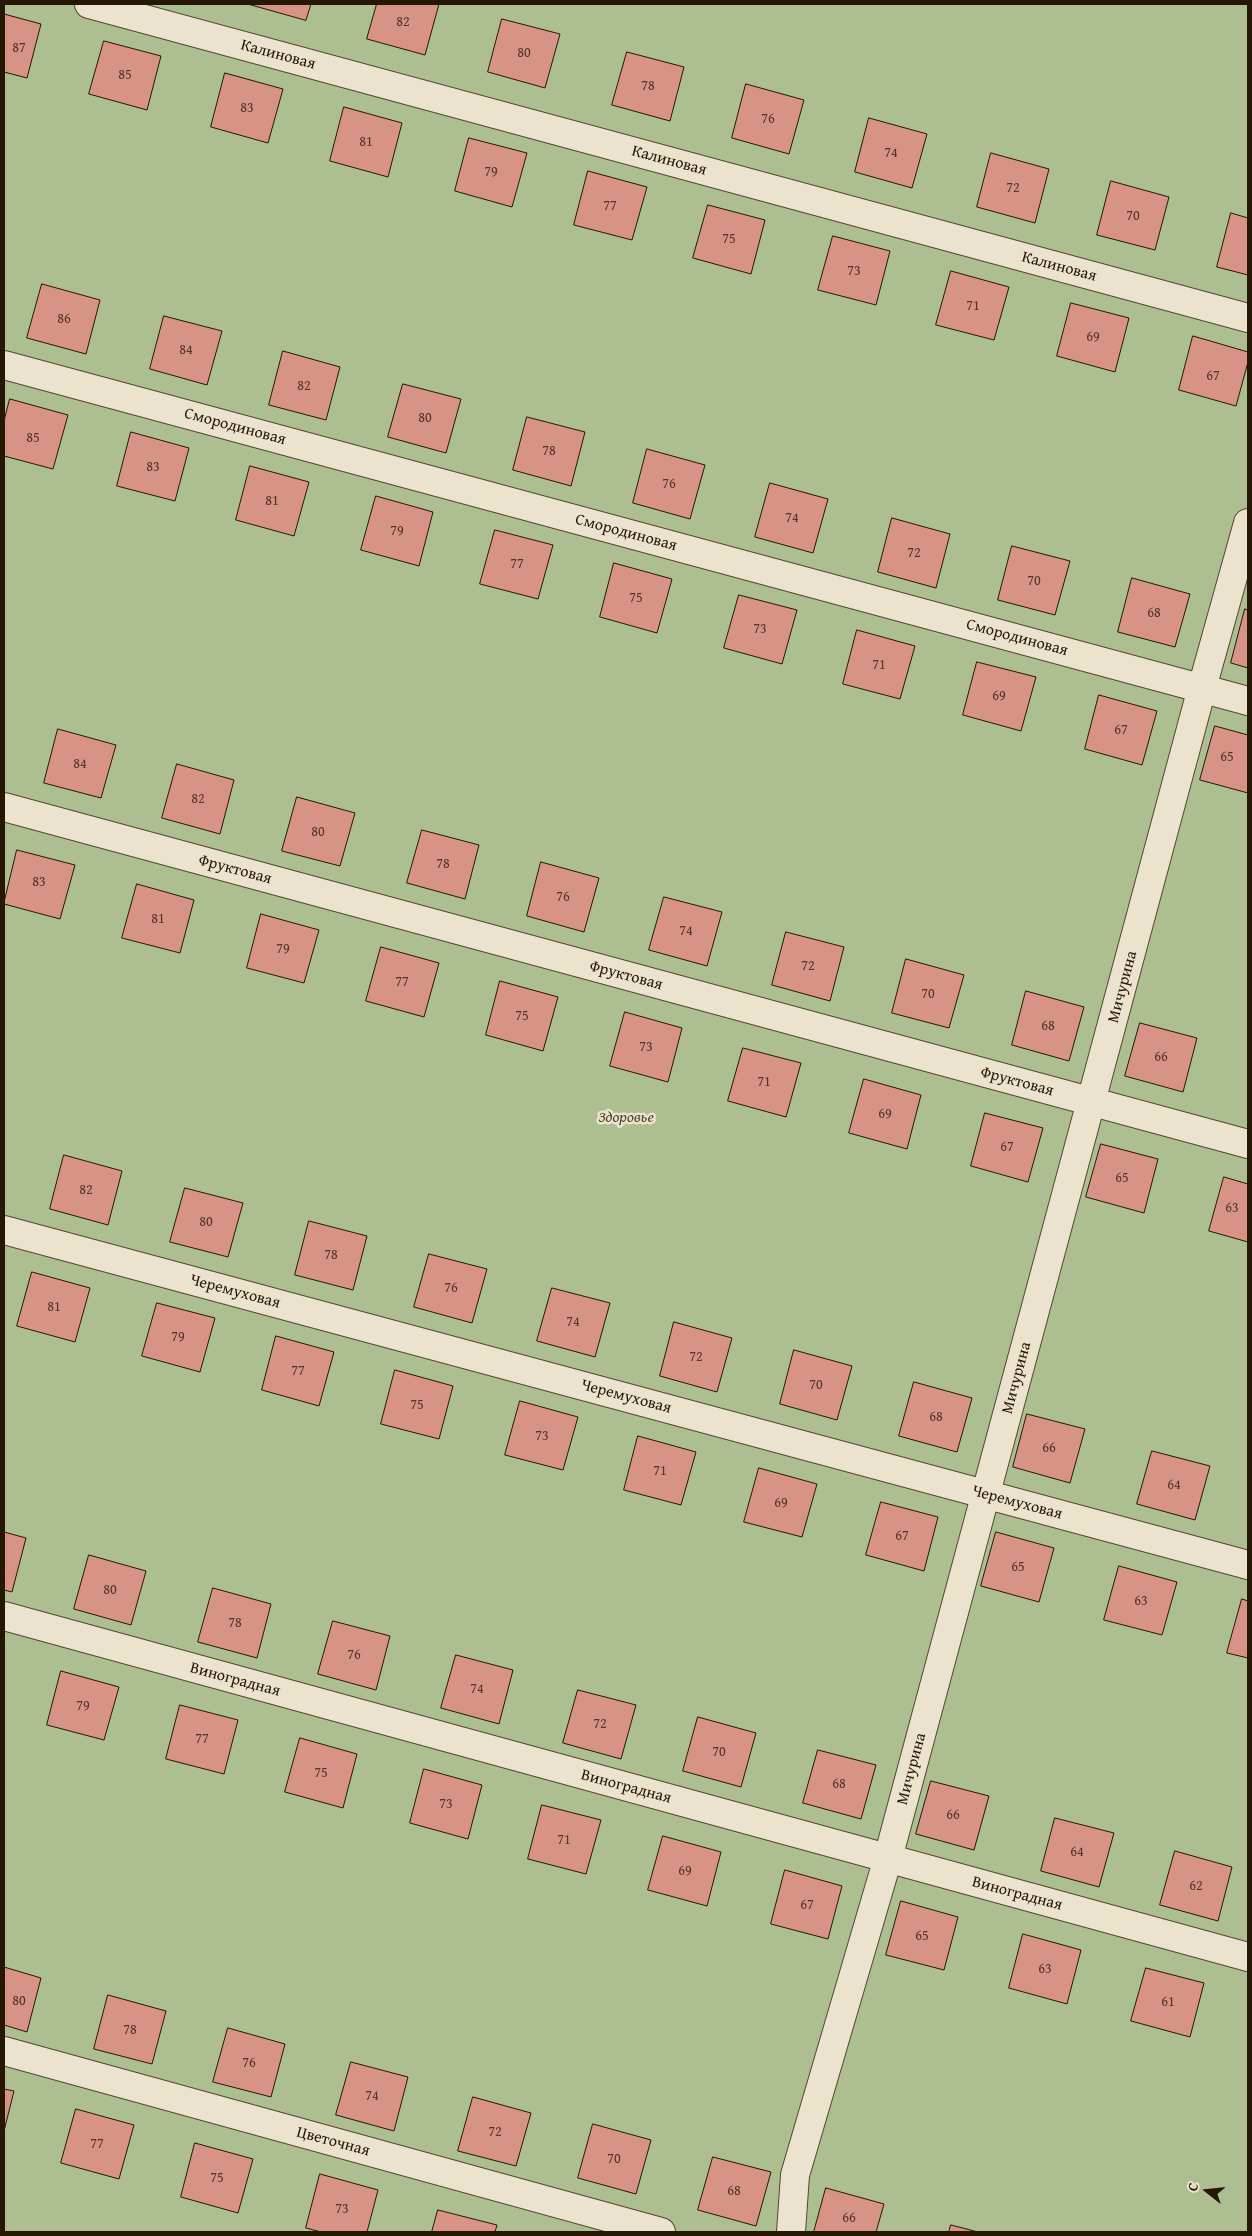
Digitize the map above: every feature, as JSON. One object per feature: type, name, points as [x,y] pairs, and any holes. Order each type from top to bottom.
[{"type":"street","name":"Калиновая","points":[[89,4],[1248,318]]},
{"type":"street","name":"Смородиновая","points":[[4,364],[1248,701]]},
{"type":"street","name":"Мичурина","points":[[790,2232],[795,2175],[888,1858],[1248,523]]},
{"type":"street","name":"Фруктовая","points":[[4,807],[1248,1144]]},
{"type":"street","name":"Черемуховая","points":[[4,1230],[1248,1565]]},
{"type":"street","name":"Виноградная","points":[[4,1616],[1248,1957]]},
{"type":"street","name":"Цветочная","points":[[4,2051],[661,2232]]},
{"type":"green space","name":"Здоровье","points":[[4,4],[1248,4],[1248,2232],[4,2232]]},
{"type":"building","points":[[248,4],[311,4],[306,20]]},
{"type":"building","points":[[377,4],[439,4],[425,55],[367,39]]},
{"type":"building","points":[[4,14],[41,24],[27,78],[4,72]]},
{"type":"building","points":[[502,19],[560,34],[545,88],[488,72]]},
{"type":"building","points":[[104,41],[161,56],[147,110],[89,94]]},
{"type":"building","points":[[627,52],[684,67],[670,121],[612,105]]},
{"type":"building","points":[[225,73],[283,89],[268,143],[211,127]]},
{"type":"building","points":[[746,84],[804,100],[789,154],[732,138]]},
{"type":"building","points":[[344,107],[402,123],[388,177],[330,161]]},
{"type":"building","points":[[869,118],[927,134],[912,188],[855,172]]},
{"type":"building","points":[[469,138],[527,153],[512,207],[455,191]]},
{"type":"building","points":[[991,153],[1049,169],[1035,223],[977,207]]},
{"type":"building","points":[[588,171],[647,187],[632,240],[574,225]]},
{"type":"building","points":[[1111,181],[1169,197],[1155,250],[1097,235]]},
{"type":"building","points":[[708,205],[765,220],[751,274],[693,258]]},
{"type":"building","points":[[1231,213],[1248,218],[1248,275],[1217,267]]},
{"type":"building","points":[[833,236],[890,251],[876,305],[818,290]]},
{"type":"building","points":[[951,271],[1009,287],[994,340],[936,325]]},
{"type":"building","points":[[42,284],[100,300],[86,354],[27,338]]},
{"type":"building","points":[[1071,303],[1129,318],[1115,372],[1057,356]]},
{"type":"building","points":[[164,316],[222,331],[207,385],[150,369]]},
{"type":"building","points":[[1193,336],[1248,352],[1248,362],[1236,406],[1179,390]]},
{"type":"building","points":[[283,351],[340,367],[326,420],[269,405]]},
{"type":"building","points":[[403,384],[461,399],[446,453],[388,437]]},
{"type":"building","points":[[10,399],[68,415],[53,469],[4,456],[4,421]]},
{"type":"building","points":[[527,417],[585,432],[571,486],[513,470]]},
{"type":"building","points":[[131,432],[189,448],[175,501],[117,486]]},
{"type":"building","points":[[647,449],[705,465],[690,519],[633,503]]},
{"type":"building","points":[[250,466],[309,482],[294,536],[236,520]]},
{"type":"building","points":[[770,483],[828,499],[813,553],[755,537]]},
{"type":"building","points":[[376,496],[433,512],[419,566],[361,550]]},
{"type":"building","points":[[892,518],[950,534],[936,588],[878,572]]},
{"type":"building","points":[[495,530],[553,545],[538,599],[480,584]]},
{"type":"building","points":[[1012,546],[1070,561],[1055,615],[998,600]]},
{"type":"building","points":[[614,563],[672,579],[657,633],[600,617]]},
{"type":"building","points":[[1132,578],[1190,594],[1175,647],[1118,632]]},
{"type":"building","points":[[739,595],[797,610],[782,664],[724,648]]},
{"type":"building","points":[[1245,609],[1248,610],[1248,668],[1231,663]]},
{"type":"building","points":[[857,630],[915,646],[900,699],[843,684]]},
{"type":"building","points":[[977,662],[1036,677],[1021,731],[963,715]]},
{"type":"building","points":[[1099,695],[1157,711],[1142,765],[1085,749]]},
{"type":"building","points":[[1215,726],[1248,735],[1248,793],[1200,780]]},
{"type":"building","points":[[58,729],[116,745],[101,798],[44,783]]},
{"type":"building","points":[[177,764],[234,780],[220,834],[162,818]]},
{"type":"building","points":[[297,797],[355,813],[340,866],[282,851]]},
{"type":"building","points":[[422,830],[479,845],[465,899],[407,883]]},
{"type":"building","points":[[17,850],[75,865],[60,919],[4,904]]},
{"type":"building","points":[[541,862],[599,878],[584,932],[527,916]]},
{"type":"building","points":[[137,884],[194,900],[180,953],[122,938]]},
{"type":"building","points":[[664,897],[722,912],[707,966],[649,950]]},
{"type":"building","points":[[261,914],[319,930],[304,983],[247,968]]},
{"type":"building","points":[[786,932],[844,947],[830,1001],[772,985]]},
{"type":"building","points":[[381,947],[439,963],[424,1017],[366,1001]]},
{"type":"building","points":[[906,959],[964,975],[949,1028],[892,1013]]},
{"type":"building","points":[[500,981],[558,997],[543,1051],[486,1035]]},
{"type":"building","points":[[1026,991],[1084,1007],[1069,1061],[1012,1045]]},
{"type":"building","points":[[625,1012],[682,1028],[668,1082],[610,1066]]},
{"type":"building","points":[[1140,1023],[1197,1038],[1183,1092],[1125,1076]]},
{"type":"building","points":[[743,1048],[801,1063],[786,1117],[728,1101]]},
{"type":"building","points":[[864,1079],[921,1095],[907,1149],[849,1133]]},
{"type":"building","points":[[985,1113],[1043,1128],[1028,1182],[971,1166]]},
{"type":"building","points":[[1101,1144],[1158,1159],[1144,1213],[1086,1197]]},
{"type":"building","points":[[64,1155],[122,1171],[108,1225],[50,1209]]},
{"type":"building","points":[[1224,1177],[1248,1184],[1248,1242],[1209,1231]]},
{"type":"building","points":[[185,1188],[243,1203],[228,1257],[170,1242]]},
{"type":"building","points":[[309,1221],[367,1236],[353,1290],[295,1275]]},
{"type":"building","points":[[429,1254],[487,1269],[472,1323],[414,1307]]},
{"type":"building","points":[[32,1272],[90,1288],[75,1342],[17,1326]]},
{"type":"building","points":[[552,1288],[610,1303],[595,1357],[537,1341]]},
{"type":"building","points":[[157,1303],[215,1318],[200,1372],[142,1356]]},
{"type":"building","points":[[674,1322],[732,1338],[717,1392],[660,1376]]},
{"type":"building","points":[[276,1336],[334,1352],[319,1406],[262,1390]]},
{"type":"building","points":[[794,1350],[852,1366],[837,1420],[780,1404]]},
{"type":"building","points":[[395,1370],[453,1386],[439,1439],[381,1424]]},
{"type":"building","points":[[914,1382],[972,1398],[957,1452],[899,1436]]},
{"type":"building","points":[[520,1401],[578,1417],[563,1470],[505,1455]]},
{"type":"building","points":[[1027,1414],[1085,1429],[1070,1483],[1013,1467]]},
{"type":"building","points":[[638,1436],[696,1452],[681,1505],[624,1490]]},
{"type":"building","points":[[1152,1451],[1210,1466],[1195,1520],[1137,1504]]},
{"type":"building","points":[[759,1468],[817,1484],[802,1537],[744,1522]]},
{"type":"building","points":[[881,1502],[938,1517],[924,1571],[866,1555]]},
{"type":"building","points":[[4,1532],[26,1538],[12,1592],[4,1590]]},
{"type":"building","points":[[996,1532],[1054,1548],[1039,1602],[981,1586]]},
{"type":"building","points":[[89,1555],[146,1571],[131,1625],[74,1609]]},
{"type":"building","points":[[1119,1566],[1177,1582],[1162,1635],[1104,1620]]},
{"type":"building","points":[[213,1588],[271,1604],[257,1658],[198,1642]]},
{"type":"building","points":[[1242,1599],[1248,1601],[1248,1658],[1227,1653]]},
{"type":"building","points":[[333,1621],[390,1636],[376,1690],[318,1674]]},
{"type":"building","points":[[456,1655],[513,1670],[499,1724],[441,1708]]},
{"type":"building","points":[[61,1671],[119,1687],[104,1740],[47,1725]]},
{"type":"building","points":[[578,1690],[636,1705],[621,1759],[563,1743]]},
{"type":"building","points":[[180,1705],[238,1720],[224,1774],[166,1759]]},
{"type":"building","points":[[698,1717],[756,1733],[741,1787],[683,1771]]},
{"type":"building","points":[[300,1738],[357,1754],[343,1808],[285,1792]]},
{"type":"building","points":[[818,1750],[876,1765],[861,1819],[803,1803]]},
{"type":"building","points":[[424,1769],[482,1785],[468,1839],[410,1823]]},
{"type":"building","points":[[931,1781],[989,1796],[974,1850],[916,1834]]},
{"type":"building","points":[[542,1805],[601,1820],[586,1874],[528,1859]]},
{"type":"building","points":[[1055,1818],[1114,1833],[1099,1887],[1041,1871]]},
{"type":"building","points":[[663,1836],[721,1852],[707,1906],[648,1890]]},
{"type":"building","points":[[1175,1851],[1232,1867],[1218,1921],[1160,1905]]},
{"type":"building","points":[[785,1870],[842,1886],[828,1939],[771,1924]]},
{"type":"building","points":[[901,1901],[958,1917],[944,1970],[886,1955]]},
{"type":"building","points":[[1023,1934],[1081,1950],[1067,2004],[1009,1988]]},
{"type":"building","points":[[4,1967],[41,1978],[27,2032],[4,2025]]},
{"type":"building","points":[[1146,1968],[1204,1983],[1190,2037],[1131,2021]]},
{"type":"building","points":[[108,1995],[166,2011],[152,2064],[94,2049]]},
{"type":"building","points":[[228,2028],[285,2044],[271,2097],[213,2082]]},
{"type":"building","points":[[351,2062],[408,2077],[394,2131],[336,2115]]},
{"type":"building","points":[[4,2089],[14,2091],[4,2131]]},
{"type":"building","points":[[473,2097],[531,2113],[516,2166],[458,2151]]},
{"type":"building","points":[[76,2109],[134,2125],[119,2179],[61,2163]]},
{"type":"building","points":[[593,2124],[651,2140],[636,2194],[578,2178]]},
{"type":"building","points":[[195,2143],[253,2159],[238,2213],[181,2197]]},
{"type":"building","points":[[713,2157],[771,2172],[756,2226],[698,2210]]},
{"type":"building","points":[[320,2174],[378,2190],[367,2232],[321,2232],[306,2228]]},
{"type":"building","points":[[826,2188],[884,2204],[876,2232],[814,2232]]},
{"type":"building","points":[[438,2210],[497,2225],[495,2232],[432,2232]]},
{"type":"building","points":[[951,2225],[978,2232],[949,2232]]}]
